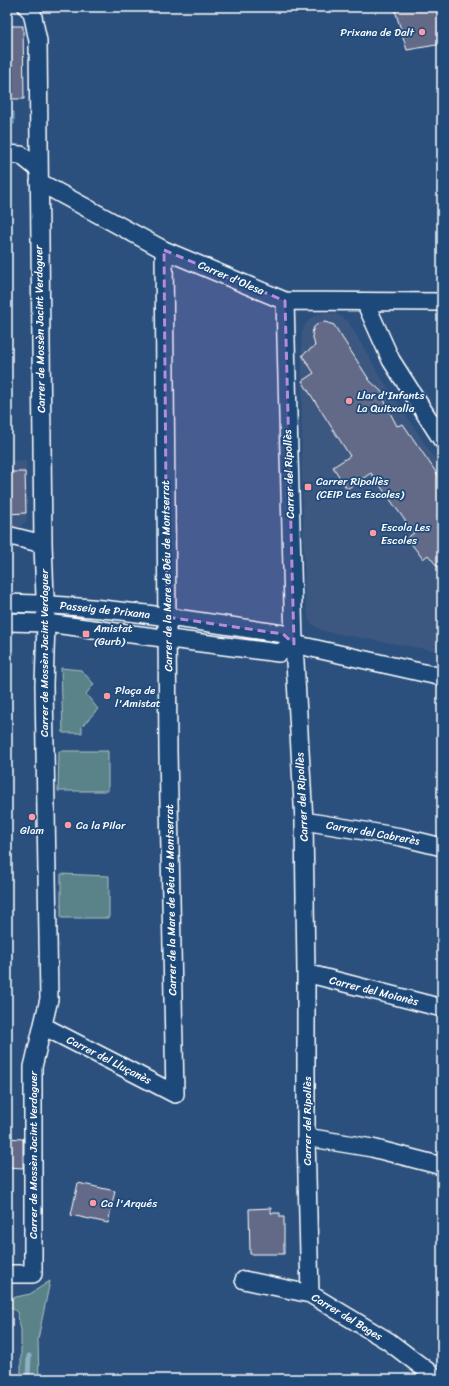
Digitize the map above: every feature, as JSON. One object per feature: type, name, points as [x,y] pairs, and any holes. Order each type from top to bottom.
[{"type":"street","name":"Carrer de Mossèn Jacint Verdaguer","points":[[7,1274],[34,1274],[33,1067],[49,999],[44,692],[46,623],[43,544],[38,176],[38,41],[32,12],[27,7]]},
{"type":"street","name":"Carrer d'Olesa","points":[[7,154],[21,155],[38,176],[164,250],[285,301],[442,302]]},
{"type":"street","name":"Carrer de la Mare de Déu de Montserrat","points":[[164,250],[167,617],[175,1094]]},
{"type":"street","name":"Carrer del Ripollès","points":[[285,301],[294,644],[304,821],[306,1137],[310,1294]]},
{"type":"street","points":[[365,302],[392,360],[442,440]]},
{"type":"street","points":[[7,535],[43,544]]},
{"type":"street","name":"Passeig de Prixana","points":[[7,603],[45,604],[167,617],[284,634],[294,644],[442,677]]},
{"type":"street","name":"Passeig de Prixana","points":[[7,622],[46,623],[279,653],[294,644]]},
{"type":"street","name":"Carrer del Cabrerès","points":[[304,821],[401,837],[442,847]]},
{"type":"street","name":"Carrer del Moianès","points":[[306,973],[442,1008]]},
{"type":"street","name":"Carrer del Lluçanès","points":[[43,1026],[175,1094]]},
{"type":"street","points":[[306,1137],[372,1148],[442,1166]]},
{"type":"street","name":"Carrer del Bages","points":[[244,1280],[310,1294],[388,1341],[438,1379]]},
{"type":"highlighted area","points":[[164,250],[285,301],[294,644],[283,634],[167,617]]},
{"type":"shaded area","points":[[7,112],[14,112],[14,124],[7,124]]},
{"type":"shaded area","name":"Escola Les Escoles","points":[[318,314],[336,314],[348,321],[378,373],[442,470],[442,652],[323,631],[314,626],[309,619],[305,597],[302,465],[302,333],[305,325],[311,318]]},
{"type":"shaded area","points":[[7,461],[26,461],[27,520],[20,527],[15,528],[7,526]]},
{"type":"green space","points":[[61,668],[81,670],[94,684],[86,694],[98,709],[82,726],[82,733],[63,733]]},
{"type":"green space","points":[[59,751],[108,751],[108,791],[58,791]]},
{"type":"green space","points":[[61,874],[109,876],[109,918],[61,918]]},
{"type":"green space","points":[[50,1281],[38,1339],[39,1379],[21,1379],[21,1330],[17,1312],[7,1304],[7,1299],[30,1294]]},
{"type":"building","name":"Prixana de Dalt","points":[[394,7],[442,7],[442,44],[407,50]]},
{"type":"building","points":[[7,26],[23,26],[24,99],[7,99]]},
{"type":"building","points":[[325,322],[334,325],[370,381],[382,392],[386,405],[397,426],[403,424],[442,481],[442,572],[428,555],[423,559],[407,538],[414,533],[371,473],[347,489],[333,467],[350,456],[302,381],[314,373],[302,355],[315,346],[312,333],[314,327],[319,323]]},
{"type":"building","points":[[7,472],[25,472],[26,513],[7,514]]},
{"type":"building","points":[[7,1138],[23,1139],[23,1168],[7,1167]]},
{"type":"building","name":"Ca l'Arqués","points":[[78,1183],[115,1191],[108,1223],[71,1215]]},
{"type":"building","points":[[271,1208],[271,1213],[280,1213],[280,1217],[284,1217],[284,1254],[250,1254],[249,1209]]},
{"type":"waterway","points":[[28,1379],[29,1356]]},
{"type":"place","name":"Prixana de Dalt","points":[[422,32]]},
{"type":"place","name":"Llar d'Infants La Quitxalla","points":[[349,401]]},
{"type":"place","name":"Carrer Ripollès (CEIP Les Escoles)","points":[[308,487]]},
{"type":"place","name":"Escola Les Escoles","points":[[373,533]]},
{"type":"place","name":"Amistat (Gurb)","points":[[86,634]]},
{"type":"place","name":"Plaça de l'Amistat","points":[[107,696]]},
{"type":"place","name":"Glam","points":[[32,817]]},
{"type":"place","name":"Ca la Pilar","points":[[68,825]]},
{"type":"place","name":"Ca l'Arqués","points":[[93,1203]]}]
